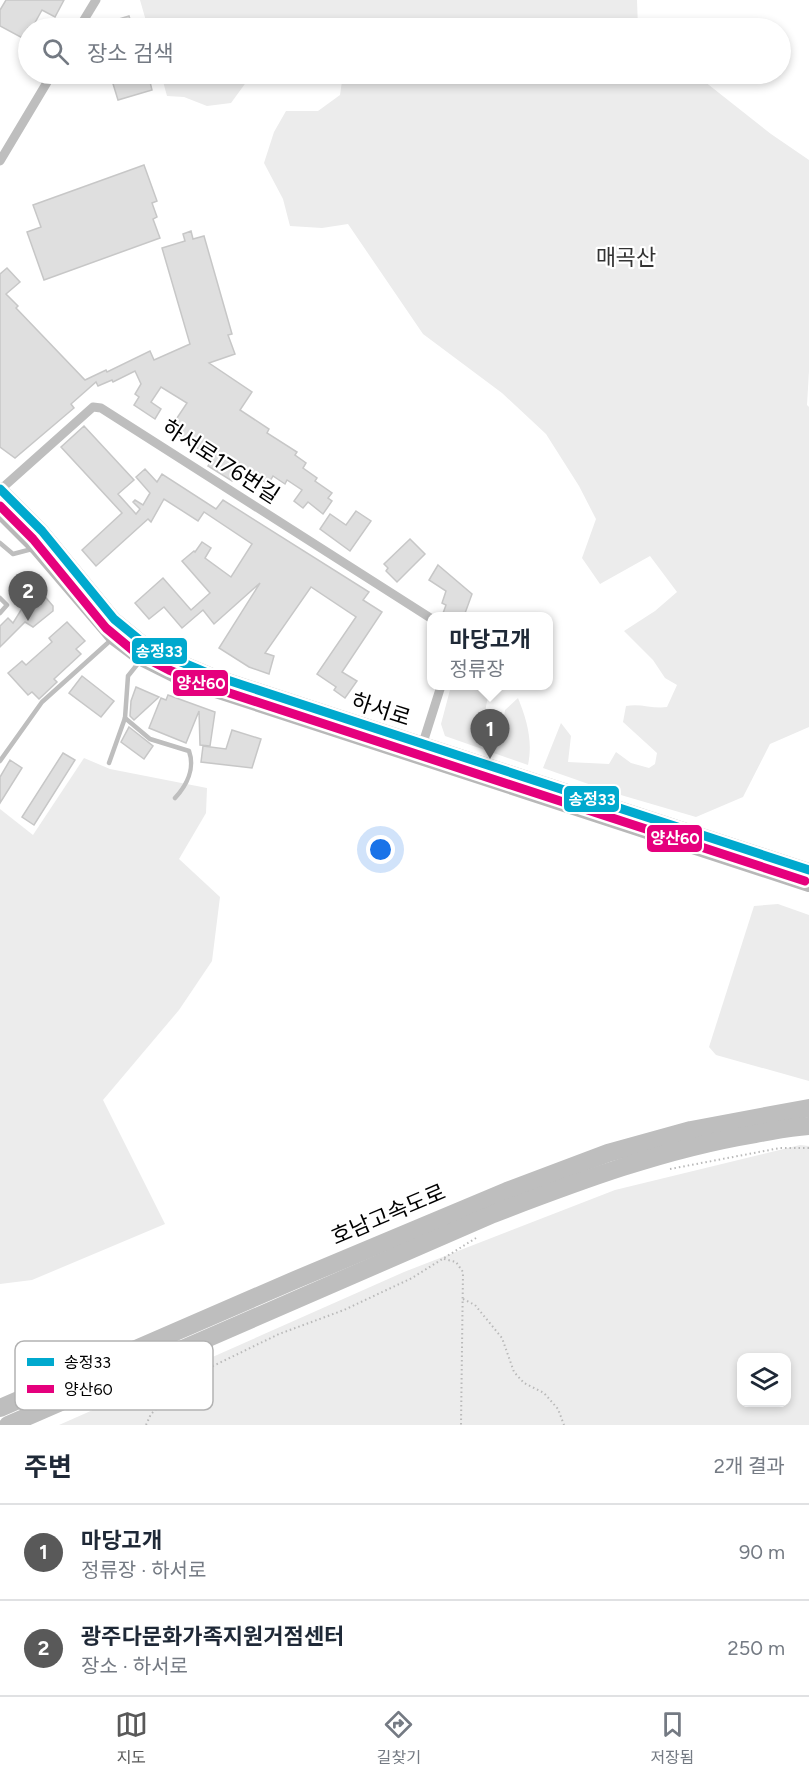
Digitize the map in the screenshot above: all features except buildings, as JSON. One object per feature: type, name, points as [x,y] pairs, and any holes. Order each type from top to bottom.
[{"type":"highway","name":"호남고속도로","points":[[154,1341],[507,1191],[588,1160],[691,1130],[809,1108]]},
{"type":"highway","name":"호남고속도로","points":[[200,1341],[493,1214],[610,1170],[717,1140],[809,1126]]},
{"type":"highway","points":[[213,1344],[299,1298]]},
{"type":"highway","name":"호남고속도로","points":[[0,1408],[15,1401]]},
{"type":"highway","name":"호남고속도로","points":[[8,1425],[42,1410]]},
{"type":"highway","points":[[33,1425],[67,1410]]},
{"type":"main road","name":"하서로","points":[[0,489],[50,540],[114,619],[142,642],[174,659],[421,751],[809,885]]},
{"type":"main road","name":"하서로","points":[[0,512],[36,548],[113,638],[141,659],[185,681],[809,870]]},
{"type":"street","points":[[85,18],[96,0]]},
{"type":"street","points":[[0,161],[46,84]]},
{"type":"street","name":"하서로176번길","points":[[0,489],[93,407],[101,408],[427,616]]},
{"type":"street","points":[[421,751],[440,690]]},
{"type":"lane","points":[[0,543],[13,554],[36,548]]},
{"type":"lane","points":[[0,598],[7,605],[0,613]]},
{"type":"lane","points":[[0,761],[42,702],[113,638]]},
{"type":"lane","points":[[109,763],[124,718],[128,676],[141,659]]},
{"type":"lane","points":[[124,718],[150,739],[189,751],[190,774],[184,788],[175,798]]},
{"type":"path","points":[[671,1169],[780,1148],[809,1148]]},
{"type":"path","points":[[213,1366],[279,1334],[344,1310],[412,1278],[477,1238]]},
{"type":"path","points":[[444,1259],[456,1262],[463,1272],[461,1425]]},
{"type":"path","points":[[463,1299],[475,1305],[502,1338],[514,1372],[524,1383],[544,1393],[558,1409],[564,1425]]},
{"type":"path","points":[[146,1425],[155,1410]]},
{"type":"green space","points":[[140,0],[637,0],[638,18],[145,18]]},
{"type":"green space","points":[[164,84],[245,84],[231,103],[207,106],[184,97],[167,96]]},
{"type":"green space","name":"매곡산","points":[[342,84],[708,84],[771,134],[809,160],[807,405],[809,407],[809,727],[770,744],[743,797],[696,817],[614,793],[543,768],[561,723],[571,736],[568,762],[609,764],[616,752],[631,763],[649,768],[655,764],[657,753],[623,722],[626,706],[667,707],[677,685],[665,678],[653,660],[624,631],[655,611],[677,592],[650,556],[600,584],[582,558],[596,519],[579,486],[546,434],[502,393],[423,334],[348,224],[322,228],[290,226],[283,199],[264,163],[274,132],[286,111],[318,111],[340,95]]},
{"type":"green space","points":[[450,690],[492,690],[488,697],[486,714],[492,731],[502,729],[505,710],[518,698],[528,731],[530,748],[528,765],[445,736],[441,724]]},
{"type":"green space","points":[[84,758],[110,769],[207,788],[206,813],[179,859],[220,897],[212,961],[179,1010],[103,1100],[165,1224],[32,1280],[0,1284],[0,809],[33,835]]},
{"type":"green space","points":[[778,904],[809,915],[809,1081],[716,1055],[709,1047],[754,906]]},
{"type":"green space","points":[[800,1145],[809,1146],[809,1425],[59,1425],[93,1410],[213,1410],[213,1357],[404,1272],[615,1190]]},
{"type":"transit line","name":"송정33","points":[[0,489],[42,531],[114,619],[142,642],[174,659],[212,675],[809,870]]},
{"type":"transit line","name":"양산60","points":[[0,506],[33,539],[106,628],[136,653],[169,670],[208,686],[805,881]]},
{"type":"place","name":"광주다문화가족지원거점센터","points":[[28,621]]},
{"type":"place","name":"마당고개","points":[[490,759]]}]
